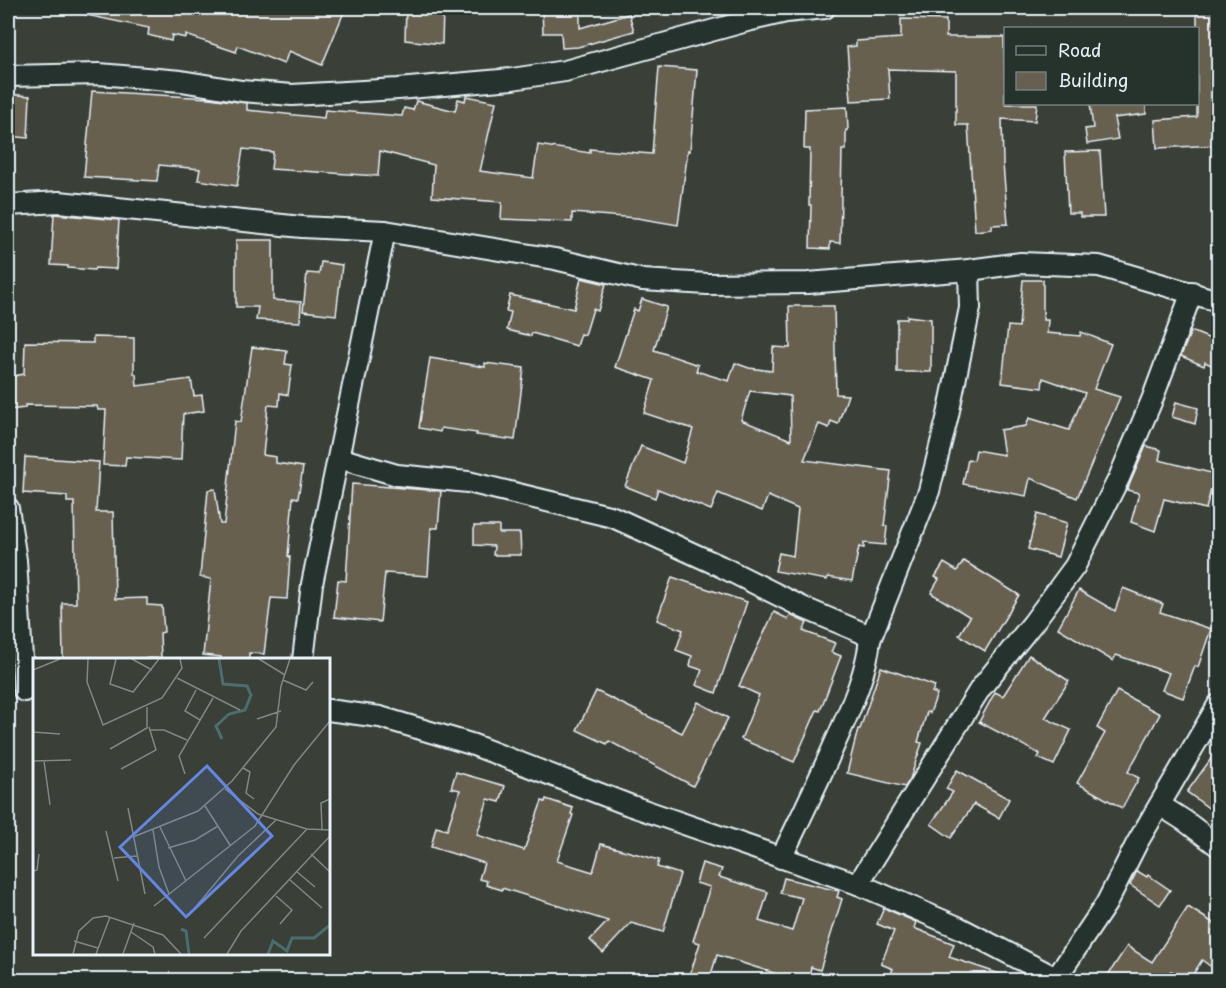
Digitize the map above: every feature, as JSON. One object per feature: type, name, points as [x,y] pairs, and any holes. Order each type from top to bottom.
[{"type":"street","points":[[8,76],[99,74],[181,81],[242,92],[292,95],[398,89],[512,79],[565,71],[747,21],[786,12],[825,8]]},
{"type":"street","points":[[8,206],[58,202],[302,227],[385,231],[555,259],[643,280],[696,284],[808,283],[969,270],[1021,263],[1099,266],[1218,301]]},
{"type":"street","points":[[303,658],[312,584],[385,231]]},
{"type":"street","points":[[781,858],[816,788],[856,695],[866,665],[870,640],[929,491],[948,415],[970,308],[969,270]]},
{"type":"street","points":[[858,884],[980,689],[1075,566],[1123,468],[1152,400],[1192,292]]},
{"type":"street","points":[[339,458],[397,475],[468,482],[613,517],[804,608],[863,633],[870,640]]},
{"type":"street","points":[[8,508],[16,560],[22,692]]},
{"type":"street","points":[[330,710],[380,717],[471,744],[629,805],[858,884],[960,928],[1056,979],[1106,904],[1137,843],[1218,705]]},
{"type":"street","points":[[1160,805],[1218,846]]},
{"type":"building","points":[[87,8],[332,8],[344,12],[322,65],[289,51],[284,64],[238,46],[236,52],[186,35],[186,38],[172,35],[171,41],[148,35],[149,28],[86,15]]},
{"type":"building","points":[[406,8],[443,8],[442,44],[405,40]]},
{"type":"building","points":[[542,8],[580,8],[580,28],[629,14],[634,31],[578,47],[562,48],[561,33],[543,33]]},
{"type":"building","points":[[1197,8],[1218,8],[1218,145],[1157,148],[1155,120],[1197,117],[1199,27],[1197,27]]},
{"type":"building","points":[[901,19],[946,20],[946,37],[1004,37],[1004,105],[1037,105],[1035,121],[1002,119],[1008,224],[992,225],[992,229],[975,231],[968,125],[956,125],[956,71],[888,69],[890,99],[851,101],[847,47],[856,46],[856,41],[901,38]]},
{"type":"building","points":[[659,67],[697,70],[690,151],[688,150],[678,225],[637,218],[572,213],[572,222],[501,219],[502,202],[432,197],[434,165],[380,151],[378,176],[271,169],[273,152],[243,149],[237,186],[198,180],[200,169],[159,165],[157,181],[84,177],[92,91],[209,98],[247,103],[247,110],[324,118],[325,110],[402,116],[404,108],[413,110],[416,101],[455,111],[458,99],[465,101],[466,96],[496,102],[480,171],[533,178],[538,145],[590,153],[590,149],[652,154]]},
{"type":"building","points":[[8,94],[30,96],[28,138],[8,136]]},
{"type":"building","points":[[1090,105],[1146,105],[1146,114],[1114,118],[1118,139],[1087,144],[1085,129],[1093,128]]},
{"type":"building","points":[[847,107],[846,150],[842,150],[840,243],[830,242],[830,249],[810,248],[810,149],[804,149],[805,109]]},
{"type":"building","points":[[1100,151],[1104,217],[1080,217],[1080,213],[1068,213],[1065,152]]},
{"type":"building","points":[[54,214],[119,220],[116,269],[95,268],[94,270],[51,265]]},
{"type":"building","points":[[236,240],[273,240],[273,300],[301,302],[300,322],[256,320],[258,307],[236,307]]},
{"type":"building","points":[[321,262],[342,265],[336,315],[303,311],[307,273],[319,274]]},
{"type":"building","points":[[581,278],[606,284],[598,311],[593,309],[585,335],[581,334],[577,346],[532,333],[531,336],[507,330],[511,312],[506,311],[510,295],[574,309]]},
{"type":"building","points":[[1023,280],[1043,280],[1043,320],[1048,320],[1047,333],[1080,336],[1081,332],[1111,344],[1094,389],[1120,397],[1077,498],[1030,478],[1026,496],[963,484],[968,459],[974,460],[976,450],[1004,455],[1000,430],[1026,426],[1029,418],[1069,430],[1085,393],[1043,378],[1042,388],[1002,383],[1008,326],[1019,327]]},
{"type":"building","points":[[642,299],[667,307],[654,350],[698,365],[696,371],[729,381],[735,363],[749,368],[772,371],[773,347],[790,348],[789,306],[834,306],[836,394],[848,395],[838,424],[831,421],[829,428],[819,424],[804,460],[891,471],[884,526],[887,527],[885,545],[864,543],[864,548],[859,547],[852,581],[828,577],[827,580],[775,571],[779,553],[793,556],[798,509],[768,496],[762,511],[718,493],[711,510],[658,489],[655,498],[625,486],[641,446],[683,463],[693,429],[644,413],[654,380],[615,367],[634,309],[638,311]],"holes":[[[750,391],[790,396],[791,440],[741,420]]]},
{"type":"building","points":[[907,316],[931,319],[931,372],[897,372],[897,319],[907,319]]},
{"type":"building","points":[[1191,331],[1218,342],[1218,368],[1205,362],[1204,366],[1181,356]]},
{"type":"building","points":[[93,337],[134,338],[134,374],[136,374],[137,386],[191,379],[194,396],[202,395],[204,411],[183,414],[181,460],[126,457],[125,466],[103,465],[106,410],[98,410],[97,406],[25,405],[25,408],[9,410],[8,377],[24,374],[25,342],[93,343]]},
{"type":"building","points":[[252,347],[287,351],[285,364],[292,365],[288,395],[280,393],[279,406],[268,405],[263,455],[276,457],[276,463],[303,467],[298,498],[293,497],[287,599],[271,598],[264,654],[249,653],[249,658],[221,658],[203,655],[211,579],[200,577],[208,490],[215,489],[220,524],[224,524],[235,421],[241,422]]},
{"type":"building","points":[[430,358],[485,367],[485,363],[524,368],[515,440],[441,428],[440,432],[419,428]]},
{"type":"building","points":[[1176,402],[1198,408],[1195,424],[1172,417]]},
{"type":"building","points":[[1146,446],[1161,450],[1159,460],[1215,474],[1206,509],[1164,499],[1155,531],[1131,522],[1139,493],[1127,490]]},
{"type":"building","points":[[25,457],[99,462],[96,512],[113,512],[115,599],[147,598],[147,605],[162,606],[164,632],[160,633],[161,658],[63,658],[62,603],[76,603],[74,502],[67,502],[67,496],[23,493]]},
{"type":"building","points":[[352,484],[441,491],[438,528],[431,528],[428,576],[385,573],[380,622],[334,617],[338,580],[346,581]]},
{"type":"building","points":[[1037,514],[1067,523],[1058,557],[1028,549]]},
{"type":"building","points":[[474,526],[499,526],[499,533],[520,533],[521,555],[493,555],[494,546],[474,545]]},
{"type":"building","points":[[964,561],[1019,595],[985,651],[959,635],[970,617],[931,593],[939,579],[935,577],[944,563],[957,571]]},
{"type":"building","points":[[672,577],[747,602],[716,693],[696,685],[702,670],[690,666],[692,656],[676,650],[683,630],[657,620]]},
{"type":"building","points":[[1123,588],[1163,604],[1160,612],[1211,629],[1198,667],[1195,666],[1183,698],[1162,690],[1169,673],[1116,655],[1113,661],[1058,628],[1079,590],[1115,611]]},
{"type":"building","points":[[774,612],[788,619],[790,615],[807,623],[803,631],[835,643],[831,652],[841,656],[820,711],[817,710],[794,762],[741,739],[759,695],[739,686]]},
{"type":"building","points":[[1029,655],[1069,681],[1045,718],[1071,730],[1054,765],[1038,758],[1040,754],[979,722],[995,692],[1003,696]]},
{"type":"building","points":[[881,667],[935,686],[932,692],[937,694],[930,713],[927,712],[918,742],[922,743],[905,787],[847,773],[858,729],[860,729]]},
{"type":"building","points":[[596,691],[682,733],[698,702],[728,718],[693,786],[609,741],[607,744],[577,730]]},
{"type":"building","points":[[1117,691],[1160,714],[1128,772],[1139,778],[1122,808],[1077,783],[1105,733],[1097,728]]},
{"type":"building","points":[[1218,749],[1218,815],[1187,792]]},
{"type":"building","points":[[957,770],[1009,799],[999,818],[974,804],[951,838],[931,824],[953,792],[946,789]]},
{"type":"building","points":[[456,772],[505,786],[500,802],[488,799],[477,835],[524,850],[542,801],[545,802],[546,799],[573,808],[571,814],[573,815],[557,861],[593,872],[601,844],[659,860],[657,867],[680,874],[663,932],[631,923],[603,953],[590,940],[608,921],[486,885],[487,881],[479,879],[484,863],[431,847],[436,827],[447,830],[460,790],[451,788]]},
{"type":"building","points":[[702,863],[722,869],[719,877],[768,892],[759,921],[792,931],[802,898],[780,893],[784,878],[839,891],[837,897],[842,899],[820,970],[811,967],[808,981],[775,981],[777,974],[717,955],[709,981],[688,981],[700,943],[693,941],[710,887],[696,883]]},
{"type":"building","points":[[1137,871],[1147,877],[1148,875],[1170,890],[1160,905],[1130,885]]},
{"type":"building","points":[[1188,907],[1218,926],[1218,972],[1202,960],[1189,981],[1171,971],[1169,973],[1180,981],[1104,981],[1127,946],[1152,962]]},
{"type":"building","points":[[884,908],[916,922],[914,928],[954,944],[949,957],[1009,977],[1009,981],[888,981],[893,969],[881,964],[894,931],[877,924]]}]
